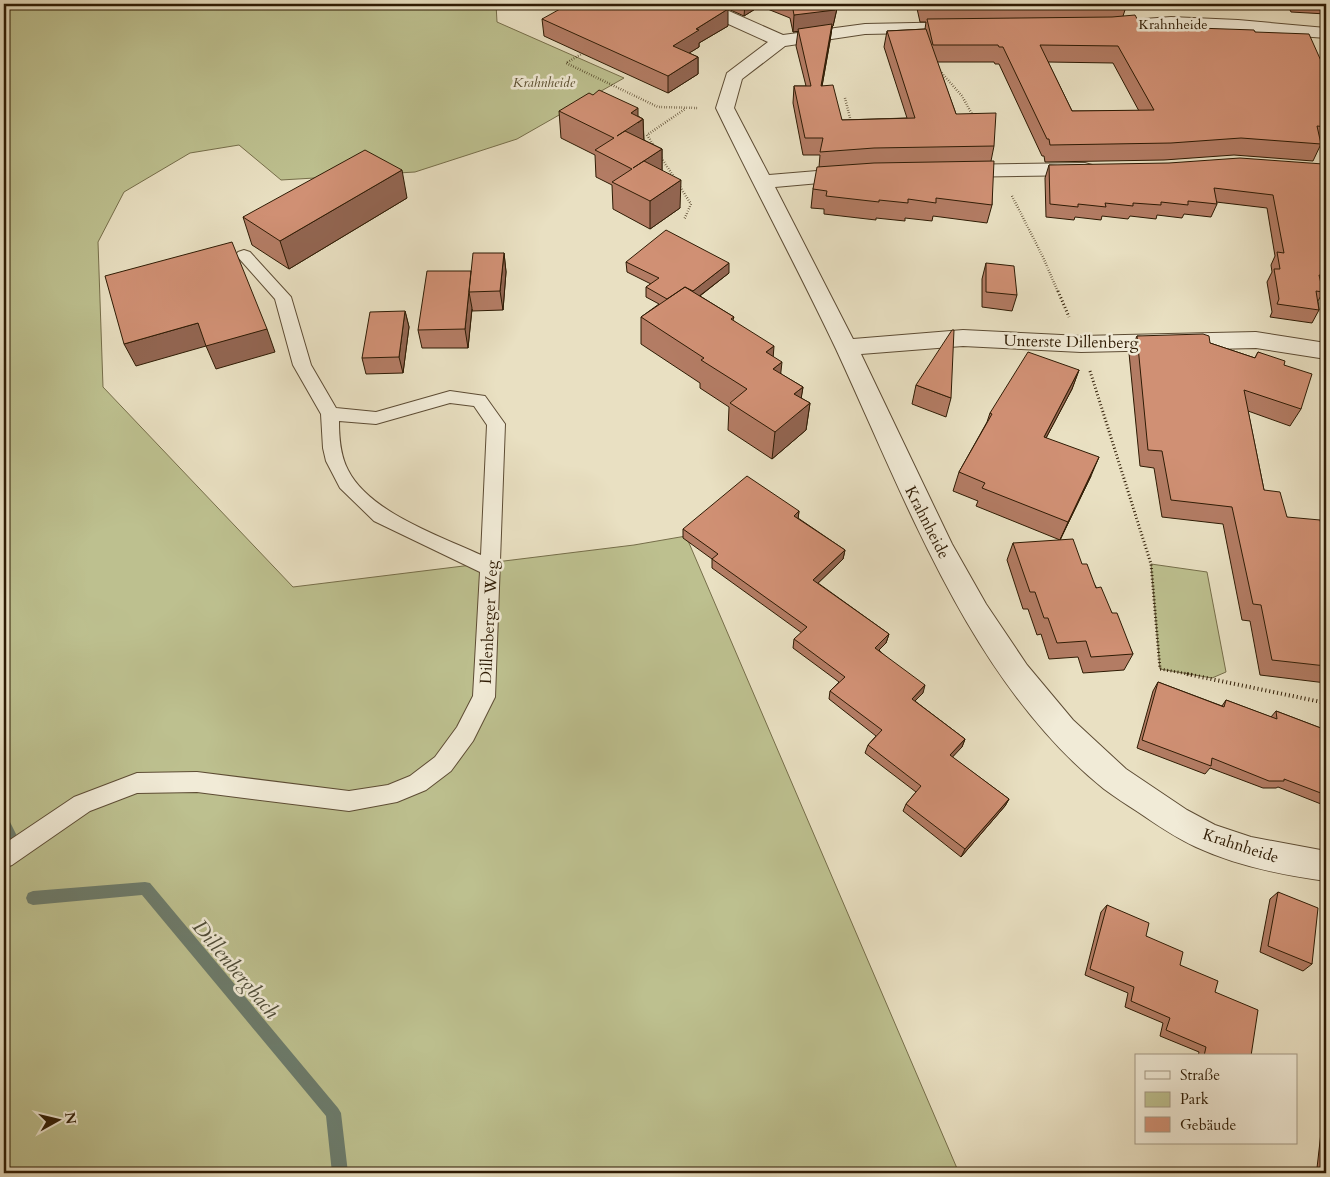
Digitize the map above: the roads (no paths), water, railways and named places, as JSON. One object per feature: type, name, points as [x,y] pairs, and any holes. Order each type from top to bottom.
[{"type":"street","points":[[699,4],[753,26],[780,41],[865,29],[982,27]]},
{"type":"street","name":"Krahnheide","points":[[1088,27],[1150,23],[1206,24],[1264,26],[1326,33]]},
{"type":"street","name":"Krahnheide","points":[[780,41],[733,77],[725,108],[846,347],[906,479],[947,561],[1002,652],[1041,707],[1092,760],[1146,803],[1208,837],[1278,858],[1326,866]]},
{"type":"street","points":[[941,172],[1106,169]]},
{"type":"street","points":[[761,182],[871,173]]},
{"type":"street","name":"Unterste Dillenberg","points":[[846,347],[963,338],[1082,344],[1256,340],[1326,351]]},
{"type":"lane","points":[[244,255],[283,297],[302,365],[330,414],[329,438],[334,465],[342,477],[365,503],[381,516],[490,568]]},
{"type":"lane","name":"Dillenberger Weg","points":[[4,857],[82,804],[137,783],[197,782],[349,801],[389,795],[418,783],[443,764],[465,734],[484,697],[496,424],[480,400],[450,397],[376,418],[330,414]]},
{"type":"waterway","name":"Dillenbergbach","points":[[4,824],[10,836]]},
{"type":"waterway","name":"Dillenbergbach","points":[[33,898],[145,888],[333,1113],[340,1173]]}]
